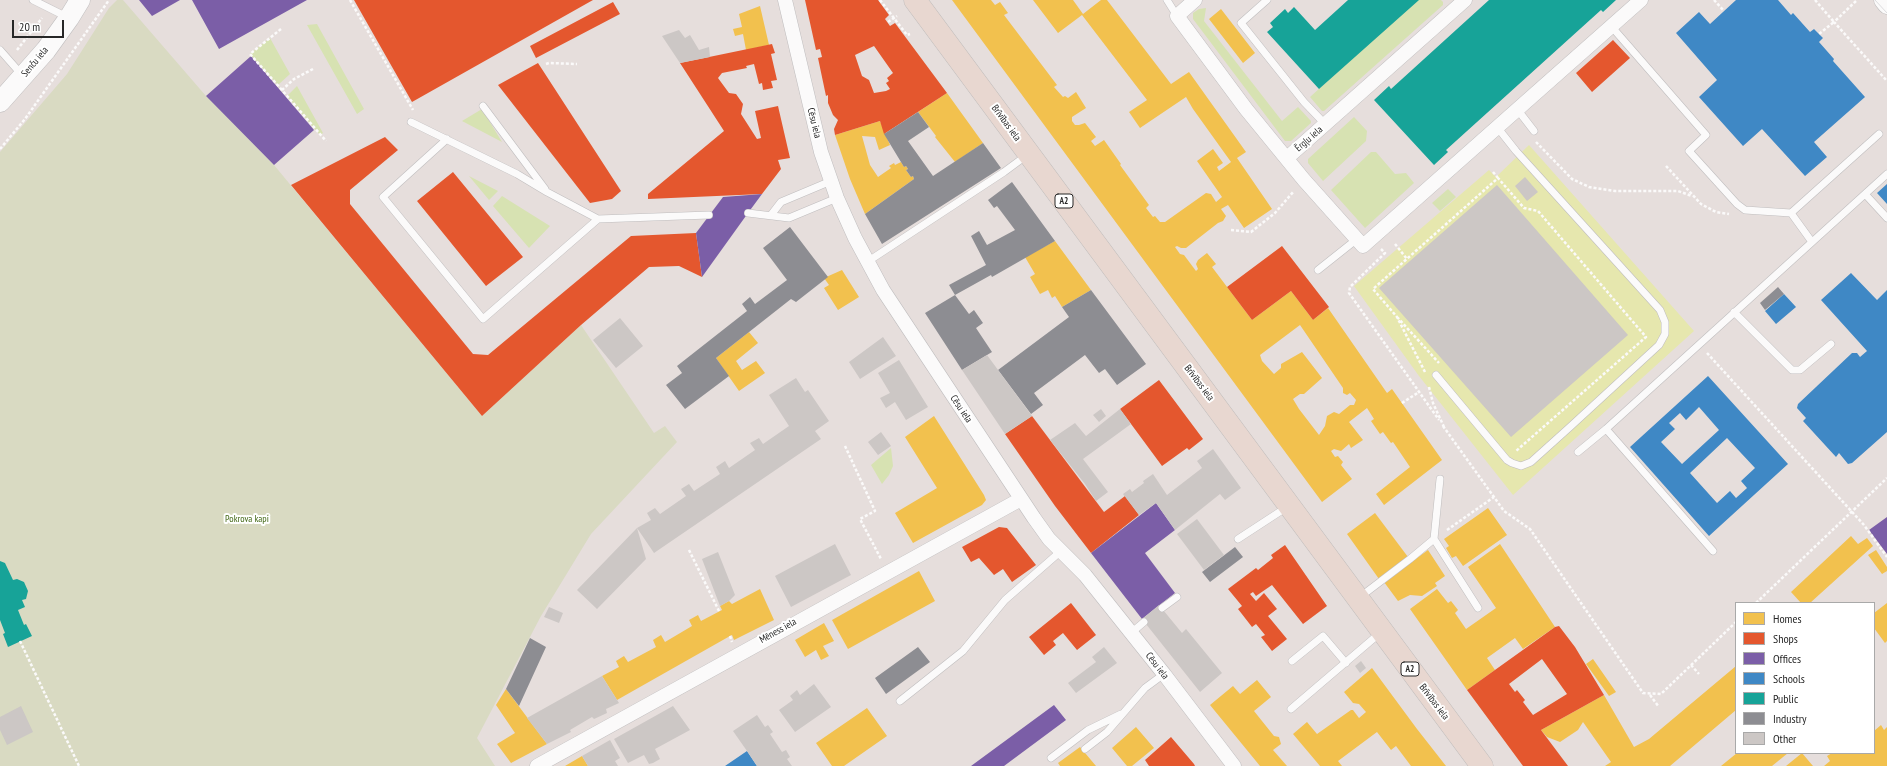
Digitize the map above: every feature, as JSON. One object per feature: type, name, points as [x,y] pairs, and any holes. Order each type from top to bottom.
[{"type":"highway","name":"Brīvības iela","points":[[915,0],[1482,766]]},
{"type":"main road","name":"Senču iela","points":[[0,102],[23,77],[69,18],[80,0]]},
{"type":"street","name":"Cēsu iela","points":[[785,0],[821,152],[837,198],[867,262],[948,390],[1049,539],[1085,575],[1164,674],[1234,766]]},
{"type":"street","points":[[1177,16],[1195,0]]},
{"type":"street","points":[[1288,158],[1304,180],[1363,246],[1642,0]]},
{"type":"street","points":[[1883,0],[1887,5]]},
{"type":"street","name":"Ērgļu iela","points":[[1177,16],[1246,109],[1288,158],[1326,126],[1462,1]]},
{"type":"street","name":"Mēness iela","points":[[537,766],[1021,499]]},
{"type":"lane","points":[[33,0],[69,18]]},
{"type":"lane","points":[[1167,0],[1177,16]]},
{"type":"lane","points":[[1267,0],[1241,23],[1304,102],[1326,126]]},
{"type":"lane","points":[[1611,26],[1706,136],[1689,151],[1737,204],[1745,210],[1791,213],[1879,134]]},
{"type":"lane","points":[[0,50],[23,77]]},
{"type":"lane","points":[[483,106],[547,192]]},
{"type":"lane","points":[[1517,109],[1534,131]]},
{"type":"lane","points":[[411,122],[517,174],[598,219],[709,215]]},
{"type":"lane","points":[[1436,375],[1507,460],[1521,466],[1530,462],[1572,426],[1659,345],[1665,334],[1665,322],[1660,310],[1522,157],[1497,127]]},
{"type":"lane","points":[[447,139],[383,197],[483,319],[598,219]]},
{"type":"lane","points":[[867,262],[1029,154]]},
{"type":"lane","points":[[1578,452],[1606,429],[1887,174]]},
{"type":"lane","points":[[771,215],[781,202],[831,181]]},
{"type":"lane","points":[[1865,194],[1887,218]]},
{"type":"lane","points":[[748,213],[789,218],[837,198]]},
{"type":"lane","points":[[1791,213],[1812,242]]},
{"type":"lane","points":[[1318,270],[1357,240]]},
{"type":"lane","points":[[1734,312],[1792,370],[1800,370],[1832,344]]},
{"type":"lane","points":[[1606,429],[1713,550]]},
{"type":"lane","points":[[1440,479],[1434,539],[1478,608]]},
{"type":"lane","points":[[1238,539],[1289,506]]},
{"type":"lane","points":[[1357,599],[1434,539]]},
{"type":"lane","points":[[900,701],[963,651],[1005,600],[1061,551]]},
{"type":"lane","points":[[1162,608],[1177,597]]},
{"type":"lane","points":[[1131,633],[1144,622]]},
{"type":"lane","points":[[1291,709],[1382,632]]},
{"type":"lane","points":[[1292,661],[1323,636],[1346,663]]},
{"type":"lane","points":[[1085,749],[1107,732],[1145,688],[1164,674]]},
{"type":"lane","points":[[1051,758],[1088,730],[1124,712]]},
{"type":"path","points":[[0,149],[25,119],[109,0]]},
{"type":"path","points":[[350,0],[414,110]]},
{"type":"path","points":[[880,0],[895,17],[907,36],[910,34]]},
{"type":"path","points":[[1714,0],[1724,11]]},
{"type":"path","points":[[1815,0],[1887,81]]},
{"type":"path","points":[[1819,34],[1856,1]]},
{"type":"path","points":[[9,60],[49,8]]},
{"type":"path","points":[[888,22],[895,17]]},
{"type":"path","points":[[281,29],[250,54],[326,141]]},
{"type":"path","points":[[546,64],[577,64]]},
{"type":"path","points":[[282,90],[294,79],[313,69]]},
{"type":"path","points":[[1534,131],[1537,143],[1572,179],[1589,187],[1615,190],[1678,192],[1692,196]]},
{"type":"path","points":[[1666,166],[1692,196],[1701,204],[1716,212],[1730,214],[1745,210]]},
{"type":"path","points":[[1493,172],[1524,208],[1538,211],[1646,337],[1517,452],[1512,446]]},
{"type":"path","points":[[1444,368],[1373,289],[1498,178]]},
{"type":"path","points":[[1231,230],[1251,232],[1275,214]]},
{"type":"path","points":[[1395,244],[1407,259]]},
{"type":"path","points":[[1385,253],[1350,287],[1348,293],[1504,511],[1530,529],[1643,693],[1661,694],[1735,623]]},
{"type":"path","points":[[1398,317],[1425,373]]},
{"type":"path","points":[[1699,344],[1864,525],[1887,556]]},
{"type":"path","points":[[1427,381],[1433,403],[1444,427]]},
{"type":"path","points":[[1402,403],[1419,392]]},
{"type":"path","points":[[845,446],[875,510],[860,519],[883,562]]},
{"type":"path","points":[[1757,602],[1887,478]]},
{"type":"path","points":[[1434,539],[1494,497]]},
{"type":"path","points":[[689,550],[719,611]]},
{"type":"path","points":[[20,642],[79,766]]},
{"type":"path","points":[[1691,665],[1699,674]]},
{"type":"path","points":[[1650,694],[1660,707]]},
{"type":"green space","name":"Pokrova kapi","points":[[117,0],[123,0],[206,96],[274,165],[482,416],[581,325],[654,433],[665,426],[677,442],[591,534],[541,616],[477,738],[495,766],[0,766],[0,152],[67,74],[109,8]]},
{"type":"green space","points":[[1417,0],[1441,0],[1443,5],[1324,111],[1322,111],[1310,97]]},
{"type":"green space","points":[[1206,8],[1204,21],[1282,121],[1298,107],[1311,121],[1311,123],[1291,141],[1285,141],[1193,19],[1193,13],[1199,9]]},
{"type":"green space","points":[[317,24],[364,109],[357,114],[307,25]]},
{"type":"green space","points":[[270,38],[290,74],[278,85],[250,54]]},
{"type":"green space","points":[[297,86],[323,133],[320,135],[287,96]]},
{"type":"green space","points":[[482,109],[502,142],[462,121]]},
{"type":"green space","points":[[1354,117],[1367,131],[1366,141],[1323,181],[1308,163],[1308,159]]},
{"type":"green space","points":[[1529,145],[1694,331],[1513,495],[1419,376],[1354,286],[1489,170],[1496,177]]},
{"type":"green space","points":[[1371,152],[1376,152],[1395,174],[1406,173],[1414,183],[1365,228],[1331,190]]},
{"type":"green space","points":[[469,176],[498,191],[489,200]]},
{"type":"green space","points":[[1448,189],[1456,197],[1440,211],[1432,203]]},
{"type":"green space","points":[[502,196],[550,226],[529,248],[493,206]]},
{"type":"green space","points":[[891,448],[893,466],[889,475],[882,484],[871,465]]},
{"type":"building: Homes","points":[[952,0],[991,0],[995,5],[1000,2],[1008,13],[1004,15],[1057,85],[1054,87],[1063,97],[1065,96],[1068,98],[1076,92],[1086,108],[1072,117],[1072,121],[1075,125],[1085,123],[1096,137],[1091,141],[1095,146],[1104,140],[1149,205],[1146,208],[1153,217],[1155,216],[1160,222],[1165,222],[1206,193],[1211,194],[1216,202],[1222,197],[1197,161],[1213,149],[1223,163],[1217,167],[1219,171],[1231,162],[1186,97],[1140,128],[1129,112],[1147,100],[1082,15],[1058,33],[1033,0],[1073,0],[1083,14],[1101,0],[1107,0],[1171,84],[1189,72],[1246,152],[1237,158],[1272,209],[1244,228],[1228,205],[1221,209],[1226,216],[1223,221],[1218,223],[1186,248],[1175,247],[1180,254],[1184,255],[1196,271],[1198,269],[1196,264],[1198,260],[1207,253],[1216,264],[1212,267],[1252,320],[1291,291],[1313,320],[1328,308],[1387,393],[1392,389],[1442,460],[1384,505],[1376,494],[1410,467],[1393,442],[1391,443],[1383,432],[1380,434],[1371,421],[1374,419],[1367,408],[1349,422],[1363,440],[1351,448],[1349,444],[1341,451],[1334,449],[1331,451],[1335,457],[1338,456],[1343,462],[1341,465],[1352,479],[1322,502]],"holes":[[[1300,325],[1343,388],[1343,393],[1347,395],[1350,393],[1356,400],[1354,405],[1350,405],[1339,414],[1334,412],[1327,416],[1325,426],[1319,435],[1293,399],[1300,394],[1304,394],[1322,378],[1302,352],[1281,364],[1281,368],[1274,374],[1262,361],[1260,355]]]},
{"type":"building: Homes","points":[[760,6],[769,45],[746,50],[743,34],[735,36],[733,29],[742,27],[739,14]]},
{"type":"building: Homes","points":[[1221,9],[1255,53],[1243,63],[1209,19]]},
{"type":"building: Homes","points":[[947,93],[983,143],[955,162],[935,137],[936,136],[918,112]]},
{"type":"building: Homes","points":[[880,121],[890,145],[879,150],[875,137],[862,136],[870,165],[878,177],[891,168],[889,166],[894,163],[895,165],[901,162],[904,167],[906,166],[908,169],[906,170],[911,177],[913,176],[914,179],[865,214],[850,179],[835,135]]},
{"type":"building: Homes","points":[[1055,241],[1091,290],[1062,307],[1055,296],[1052,298],[1048,290],[1040,294],[1030,277],[1035,274],[1025,257]]},
{"type":"building: Homes","points":[[842,270],[859,297],[838,310],[824,288],[829,285],[824,278]]},
{"type":"building: Homes","points":[[749,332],[758,343],[736,361],[742,370],[756,361],[765,373],[739,391],[716,358]]},
{"type":"building: Homes","points":[[934,416],[986,500],[982,505],[913,543],[895,513],[937,488],[905,437]]},
{"type":"building: Homes","points":[[1488,508],[1507,535],[1463,566],[1456,556],[1452,558],[1446,548],[1449,546],[1444,539]]},
{"type":"building: Homes","points":[[1375,513],[1408,557],[1379,579],[1347,534]]},
{"type":"building: Homes","points":[[1851,536],[1858,544],[1867,538],[1873,546],[1811,602],[1800,602],[1791,592]]},
{"type":"building: Homes","points":[[1500,544],[1555,627],[1523,649],[1515,638],[1487,658],[1495,670],[1467,690],[1410,609],[1437,589],[1448,603],[1451,601],[1458,610],[1455,613],[1466,629],[1496,608],[1468,567]]},
{"type":"building: Homes","points":[[1428,550],[1445,576],[1435,583],[1437,586],[1422,596],[1410,595],[1398,601],[1384,582]]},
{"type":"building: Homes","points":[[1876,550],[1887,567],[1887,571],[1882,574],[1868,555]]},
{"type":"building: Homes","points":[[919,571],[935,601],[848,649],[832,620]]},
{"type":"building: Homes","points":[[760,589],[774,620],[734,640],[732,635],[730,636],[617,700],[602,676],[619,667],[616,661],[624,656],[628,662],[656,647],[653,640],[661,635],[665,642],[692,626],[689,620],[698,615],[701,621],[722,610],[720,606],[729,601],[732,604]]},
{"type":"building: Homes","points":[[1887,603],[1887,641],[1885,643],[1875,629],[1875,612]]},
{"type":"building: Homes","points":[[824,623],[834,641],[823,646],[829,656],[821,660],[816,650],[805,657],[795,640]]},
{"type":"building: Homes","points":[[1593,659],[1616,692],[1609,696],[1586,664]]},
{"type":"building: Homes","points":[[1735,667],[1735,711],[1670,766],[1605,766],[1611,762],[1583,722],[1578,730],[1560,742],[1547,737],[1541,730],[1604,695],[1634,747],[1649,739]]},
{"type":"building: Homes","points":[[1372,668],[1446,766],[1411,766],[1396,746],[1391,750],[1377,732],[1338,761],[1342,766],[1320,766],[1293,734],[1307,722],[1317,734],[1351,710],[1353,710],[1359,718],[1366,712],[1359,704],[1353,703],[1344,692]]},
{"type":"building: Homes","points":[[1257,680],[1271,697],[1254,711],[1274,736],[1279,737],[1281,744],[1273,750],[1287,766],[1260,766],[1210,705],[1233,686],[1240,694]]},
{"type":"building: Homes","points":[[506,689],[547,744],[511,763],[497,744],[515,733],[496,705]]},
{"type":"building: Homes","points":[[867,708],[887,736],[844,766],[832,766],[816,743]]},
{"type":"building: Homes","points":[[1881,725],[1884,730],[1887,727],[1887,766],[1824,766],[1830,761],[1827,756],[1830,754],[1875,754],[1875,730]]},
{"type":"building: Homes","points":[[1136,727],[1154,748],[1132,766],[1127,766],[1112,748]]},
{"type":"building: Homes","points":[[1080,747],[1096,766],[1060,766],[1058,763]]},
{"type":"building: Homes","points":[[1736,754],[1787,754],[1772,766],[1721,766]]},
{"type":"building: Homes","points":[[1801,754],[1803,754],[1813,766],[1786,766]]},
{"type":"building: Homes","points":[[582,756],[588,766],[565,766]]},
{"type":"building: Shops","points":[[354,0],[593,0],[412,102]]},
{"type":"building: Shops","points":[[805,0],[878,0],[889,15],[885,19],[890,26],[895,23],[947,93],[884,134],[880,121],[835,135],[834,129],[838,120],[833,115],[828,103],[828,95],[826,96],[818,58],[822,57],[820,49],[816,50]],"holes":[[[874,46],[893,73],[887,78],[889,81],[886,83],[890,89],[874,93],[869,80],[862,76],[855,55]]]},
{"type":"building: Shops","points":[[613,2],[620,14],[536,58],[530,46]]},
{"type":"building: Shops","points":[[1613,40],[1630,58],[1592,92],[1576,73]]},
{"type":"building: Shops","points":[[772,44],[775,53],[771,54],[777,80],[771,81],[773,88],[763,90],[762,83],[759,84],[754,64],[746,66],[747,68],[722,73],[718,78],[729,93],[736,94],[743,104],[741,114],[757,139],[761,138],[755,111],[778,106],[790,158],[778,160],[781,169],[762,194],[648,199],[648,194],[724,131],[680,63]]},
{"type":"building: Shops","points":[[538,63],[621,191],[612,199],[590,203],[498,85]]},
{"type":"building: Shops","points":[[385,137],[398,150],[350,190],[350,204],[473,354],[488,355],[631,236],[696,233],[702,277],[679,266],[649,267],[581,325],[482,416],[291,185]]},
{"type":"building: Shops","points":[[453,172],[523,257],[486,286],[417,201]]},
{"type":"building: Shops","points":[[1282,246],[1329,307],[1313,320],[1291,291],[1252,320],[1227,287]]},
{"type":"building: Shops","points":[[1159,380],[1203,439],[1189,450],[1187,448],[1162,466],[1120,409]]},
{"type":"building: Shops","points":[[1032,416],[1104,512],[1125,496],[1139,515],[1091,553],[1055,506],[1005,434]]},
{"type":"building: Shops","points":[[999,527],[1007,528],[1036,565],[1012,582],[1003,569],[994,575],[979,558],[971,562],[962,547]]},
{"type":"building: Shops","points":[[1285,545],[1327,606],[1303,624],[1272,585],[1256,596],[1253,592],[1250,594],[1256,601],[1264,593],[1277,609],[1268,616],[1287,639],[1272,651],[1261,637],[1265,635],[1256,624],[1252,627],[1238,609],[1242,606],[1228,589],[1256,568],[1258,570],[1273,558],[1271,555]]},
{"type":"building: Shops","points":[[1071,603],[1096,635],[1077,650],[1063,633],[1053,641],[1056,645],[1044,655],[1029,637]]},
{"type":"building: Shops","points":[[1559,626],[1575,647],[1604,695],[1541,730],[1568,766],[1523,766],[1467,690],[1555,627]],"holes":[[[1542,659],[1567,694],[1533,715],[1523,702],[1525,700],[1517,690],[1515,692],[1509,684]]]},
{"type":"building: Shops","points":[[1171,737],[1195,766],[1149,766],[1145,760]]},
{"type":"building: Offices","points":[[139,0],[180,0],[152,16]]},
{"type":"building: Offices","points":[[192,0],[307,0],[219,49]]},
{"type":"building: Offices","points":[[251,56],[314,130],[274,165],[206,96]]},
{"type":"building: Offices","points":[[762,194],[702,277],[696,233],[723,197]]},
{"type":"building: Offices","points":[[1156,503],[1175,530],[1145,553],[1175,593],[1142,619],[1091,553]]},
{"type":"building: Offices","points":[[1887,517],[1887,554],[1869,530]]},
{"type":"building: Offices","points":[[1054,705],[1066,720],[1004,766],[971,766]]},
{"type":"building: Schools","points":[[1736,0],[1778,0],[1791,15],[1793,13],[1810,32],[1814,29],[1823,38],[1819,42],[1834,59],[1833,61],[1865,97],[1814,142],[1827,157],[1805,176],[1762,129],[1743,146],[1699,97],[1717,80],[1676,33],[1699,12],[1710,24]]},
{"type":"building: Schools","points":[[1887,184],[1887,204],[1877,193]]},
{"type":"building: Schools","points":[[1851,273],[1877,300],[1887,290],[1887,432],[1852,463],[1848,464],[1839,453],[1836,457],[1803,421],[1806,418],[1797,408],[1798,404],[1852,353],[1857,353],[1860,357],[1867,351],[1821,300]]},
{"type":"building: Schools","points":[[1784,294],[1796,307],[1776,324],[1765,311]]},
{"type":"building: Schools","points":[[1708,376],[1788,464],[1709,536],[1630,447]],"holes":[[[1699,407],[1719,430],[1682,464],[1661,442],[1675,429],[1669,423],[1680,413],[1686,420]],[[1727,438],[1755,468],[1741,481],[1747,488],[1736,498],[1730,491],[1717,503],[1690,473]]]},
{"type":"building: Schools","points":[[747,751],[757,766],[725,766]]},
{"type":"building: Public","points":[[1348,0],[1419,0],[1319,89],[1267,32],[1273,27],[1270,23],[1285,9],[1288,13],[1294,7],[1315,30]]},
{"type":"building: Public","points":[[1489,0],[1616,0],[1603,12],[1601,10],[1446,150],[1448,152],[1434,165],[1374,100],[1389,86],[1391,89]]},
{"type":"building: Public","points":[[0,561],[5,563],[13,580],[17,579],[24,582],[28,591],[26,599],[22,600],[25,607],[18,610],[24,625],[26,624],[32,636],[8,647],[0,620]]},
{"type":"building: Industry","points":[[918,112],[929,127],[908,141],[933,176],[983,143],[1001,168],[882,244],[865,214],[914,179],[913,176],[911,177],[906,170],[908,169],[906,166],[904,167],[884,134]]},
{"type":"building: Industry","points":[[1012,182],[1055,241],[992,277],[991,275],[955,295],[949,285],[986,265],[971,236],[979,231],[987,245],[1015,230],[997,206],[994,208],[988,200]]},
{"type":"building: Industry","points":[[790,227],[828,277],[796,302],[791,299],[716,358],[729,376],[685,409],[666,385],[682,373],[677,366],[747,311],[742,304],[750,297],[755,304],[787,280],[763,248]]},
{"type":"building: Industry","points":[[1778,287],[1784,294],[1765,310],[1760,303]]},
{"type":"building: Industry","points":[[1091,290],[1146,364],[1117,385],[1105,369],[1099,373],[1085,355],[1034,393],[1043,405],[1031,414],[998,370],[1069,317],[1062,307]]},
{"type":"building: Industry","points":[[955,295],[969,314],[974,310],[983,323],[976,328],[992,352],[962,370],[925,313]]},
{"type":"building: Industry","points":[[1235,547],[1243,557],[1210,582],[1202,572]]},
{"type":"building: Industry","points":[[530,638],[546,647],[519,706],[506,689]]},
{"type":"building: Industry","points":[[918,647],[930,662],[886,694],[875,678]]},
{"type":"building: Other","points":[[679,30],[685,38],[690,35],[699,50],[709,47],[710,57],[680,63],[662,36]]},
{"type":"building: Other","points":[[1525,177],[1538,192],[1527,201],[1515,186]]},
{"type":"building: Other","points":[[1497,185],[1628,335],[1511,437],[1379,288]]},
{"type":"building: Other","points":[[620,318],[643,346],[616,368],[593,340]]},
{"type":"building: Other","points":[[883,337],[896,356],[860,379],[849,362]]},
{"type":"building: Other","points":[[987,355],[1032,416],[1005,434],[962,370]]},
{"type":"building: Other","points":[[899,360],[928,407],[906,420],[895,402],[886,408],[880,398],[890,393],[878,373]]},
{"type":"building: Other","points":[[796,378],[805,392],[808,390],[829,421],[815,431],[821,439],[654,553],[637,528],[651,520],[647,513],[655,508],[660,514],[686,496],[681,489],[689,484],[694,491],[720,474],[716,467],[725,461],[729,468],[755,450],[750,443],[759,438],[763,444],[789,426],[769,395]]},
{"type":"building: Other","points":[[1101,409],[1106,416],[1099,422],[1093,415]]},
{"type":"building: Other","points":[[1120,409],[1131,424],[1083,459],[1108,492],[1096,501],[1085,484],[1050,440],[1075,423],[1086,436]]},
{"type":"building: Other","points":[[881,432],[891,446],[878,455],[868,442]]},
{"type":"building: Other","points":[[1213,449],[1241,488],[1225,500],[1220,494],[1175,530],[1156,503],[1139,515],[1123,494],[1130,489],[1132,492],[1153,474],[1167,495],[1202,468],[1197,461]]},
{"type":"building: Other","points":[[1197,519],[1224,555],[1204,570],[1177,534]]},
{"type":"building: Other","points":[[637,528],[646,559],[597,609],[577,590]]},
{"type":"building: Other","points":[[835,544],[851,575],[791,607],[775,576]]},
{"type":"building: Other","points":[[718,552],[735,595],[729,601],[720,606],[702,559]]},
{"type":"building: Other","points":[[1159,605],[1182,633],[1186,629],[1222,673],[1200,692],[1142,619]]},
{"type":"building: Other","points":[[549,607],[563,613],[559,623],[544,617]]},
{"type":"building: Other","points":[[1104,647],[1117,663],[1076,693],[1068,683],[1096,662],[1092,657]]},
{"type":"building: Other","points":[[1361,661],[1366,668],[1360,673],[1355,666]]},
{"type":"building: Other","points":[[602,676],[619,703],[606,709],[607,713],[594,719],[592,717],[570,730],[571,732],[547,744],[527,718]]},
{"type":"building: Other","points":[[814,684],[831,707],[795,732],[779,710],[793,700],[790,696],[797,690],[800,695]]},
{"type":"building: Other","points":[[21,706],[33,732],[7,745],[0,730],[0,717]]},
{"type":"building: Other","points":[[673,706],[690,730],[655,749],[660,759],[653,763],[649,764],[644,755],[628,763],[614,739]]},
{"type":"building: Other","points":[[757,715],[765,727],[768,725],[773,732],[770,734],[782,752],[786,750],[790,757],[787,759],[792,766],[757,766],[733,731]]},
{"type":"building: Other","points":[[610,740],[620,758],[615,761],[618,766],[588,766],[582,756]]},
{"type":"tram line","points":[[1875,0],[1887,13]]}]
